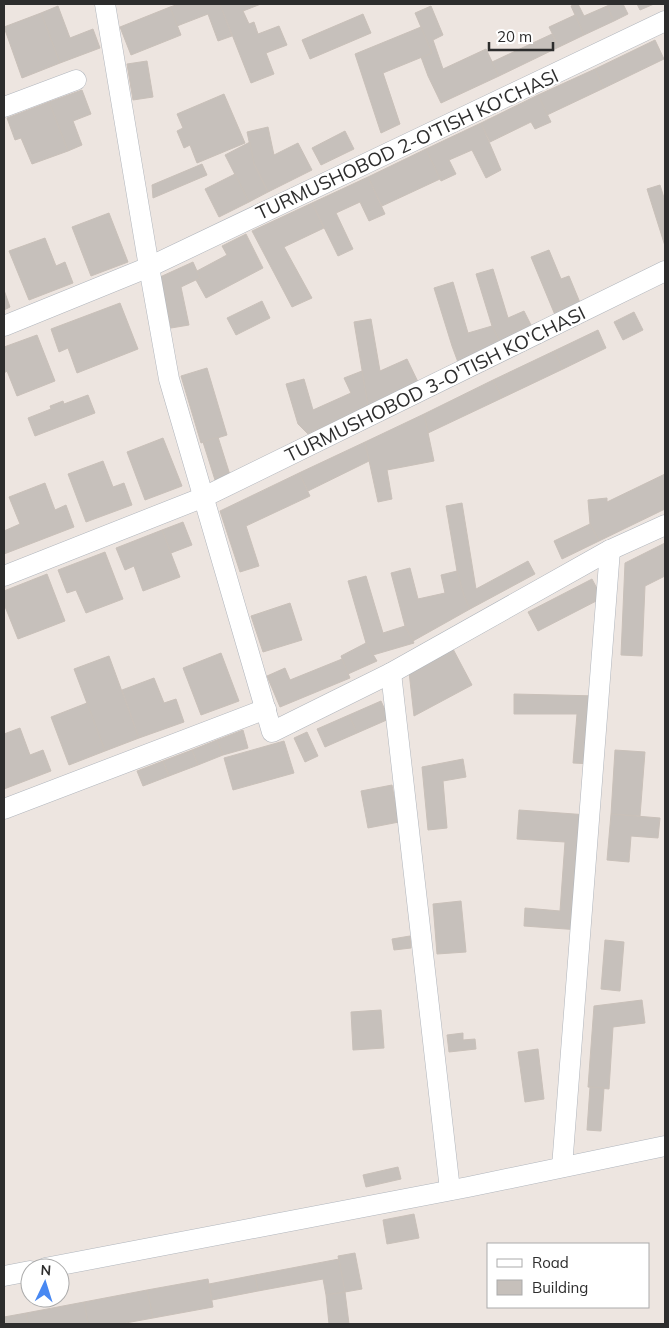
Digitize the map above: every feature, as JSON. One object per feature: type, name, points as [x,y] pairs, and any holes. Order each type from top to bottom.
[{"type":"street","points":[[110,6],[149,267],[169,379],[272,732],[391,673],[610,550],[665,525]]},
{"type":"street","name":"TURMUSHOBOD 2-O'TISH KO'CHASI","points":[[4,326],[149,267],[665,22]]},
{"type":"street","points":[[4,108],[76,80]]},
{"type":"street","name":"TURMUSHOBOD 3-O'TISH KO'CHASI","points":[[4,576],[204,497],[665,271]]},
{"type":"street","points":[[562,1167],[610,550]]},
{"type":"street","points":[[391,673],[450,1190]]},
{"type":"street","points":[[4,809],[266,709]]},
{"type":"street","points":[[70,1263],[450,1190],[665,1146]]},
{"type":"street","points":[[4,1276],[20,1273]]},
{"type":"building","points":[[179,4],[220,4],[232,36],[218,41],[208,14],[177,26],[170,7]]},
{"type":"building","points":[[220,4],[261,4],[243,11],[249,24],[254,22],[258,34],[279,26],[287,45],[266,53],[274,74],[251,83]]},
{"type":"building","points":[[578,4],[584,16],[607,6],[614,21],[584,35],[571,6]]},
{"type":"building","points":[[623,4],[628,14],[614,21],[607,6]]},
{"type":"building","points":[[637,4],[654,4],[640,10]]},
{"type":"building","points":[[58,6],[70,38],[93,29],[100,48],[60,63],[41,13]]},
{"type":"building","points":[[431,6],[443,35],[433,40],[443,69],[486,49],[499,76],[441,103],[421,57],[432,53],[415,13]]},
{"type":"building","points":[[170,7],[181,35],[131,55],[120,27]]},
{"type":"building","points":[[41,13],[60,63],[22,78],[4,27]]},
{"type":"building","points":[[363,14],[371,33],[310,59],[302,40]]},
{"type":"building","points":[[575,15],[584,35],[559,47],[549,27]]},
{"type":"building","points":[[421,27],[432,53],[383,73],[400,124],[381,133],[355,54]]},
{"type":"building","points":[[552,34],[559,47],[499,76],[492,62]]},
{"type":"building","points":[[655,40],[664,59],[604,88],[595,69]]},
{"type":"building","points":[[147,61],[153,97],[133,100],[127,64]]},
{"type":"building","points":[[595,69],[604,88],[547,115],[538,95]]},
{"type":"building","points":[[82,90],[91,114],[73,121],[82,145],[68,151],[49,102]]},
{"type":"building","points":[[224,94],[245,143],[197,163],[190,145],[184,148],[177,131],[183,128],[177,114]]},
{"type":"building","points":[[538,95],[551,122],[535,129],[531,122],[490,142],[481,123]]},
{"type":"building","points":[[49,102],[68,151],[32,164],[21,138],[15,140],[7,118]]},
{"type":"building","points":[[481,123],[501,170],[486,178],[472,150],[449,160],[456,174],[441,181],[426,149]]},
{"type":"building","points":[[268,127],[274,155],[298,143],[312,170],[268,192],[254,164],[247,132]]},
{"type":"building","points":[[345,131],[354,149],[321,165],[312,148]]},
{"type":"building","points":[[250,142],[254,164],[268,192],[249,202],[225,155]]},
{"type":"building","points":[[426,149],[440,179],[382,206],[368,177]]},
{"type":"building","points":[[202,164],[207,175],[153,198],[152,185]]},
{"type":"building","points":[[235,174],[249,202],[219,217],[205,189]]},
{"type":"building","points":[[368,177],[385,214],[369,221],[360,202],[336,213],[353,249],[338,256],[312,203]]},
{"type":"building","points":[[660,185],[665,201],[665,246],[647,189]]},
{"type":"building","points":[[312,203],[324,228],[284,247],[312,298],[292,307],[252,231]]},
{"type":"building","points":[[109,213],[128,262],[91,276],[72,227]]},
{"type":"building","points":[[246,234],[263,268],[206,298],[196,280],[200,278],[197,271],[227,255],[222,246]]},
{"type":"building","points":[[45,238],[56,266],[65,262],[73,283],[29,300],[9,251]]},
{"type":"building","points":[[549,250],[561,279],[569,276],[581,305],[555,315],[531,257]]},
{"type":"building","points":[[193,262],[200,278],[181,287],[189,325],[171,328],[160,277]]},
{"type":"building","points":[[493,269],[508,318],[524,311],[533,329],[501,344],[492,326],[476,274]]},
{"type":"building","points":[[453,282],[468,333],[492,326],[501,344],[459,365],[434,288]]},
{"type":"building","points":[[4,290],[10,307],[4,310]]},
{"type":"building","points":[[262,301],[270,318],[236,335],[227,318]]},
{"type":"building","points":[[120,303],[138,349],[77,373],[68,348],[59,352],[51,329]]},
{"type":"building","points":[[634,312],[643,330],[623,340],[614,322]]},
{"type":"building","points":[[371,319],[380,371],[407,359],[419,384],[368,406],[354,322]]},
{"type":"building","points":[[598,330],[606,348],[563,369],[554,351]]},
{"type":"building","points":[[37,335],[55,381],[17,396],[7,371],[4,373],[4,347]]},
{"type":"building","points":[[554,351],[563,369],[502,398],[493,380]]},
{"type":"building","points":[[207,368],[227,435],[201,443],[181,376]]},
{"type":"building","points":[[362,371],[368,406],[308,434],[298,424],[286,384],[304,379],[313,410],[351,393],[344,378]]},
{"type":"building","points":[[493,380],[502,398],[428,433],[424,414]]},
{"type":"building","points":[[88,395],[95,413],[35,436],[28,418],[51,409],[50,406],[63,401],[64,404]]},
{"type":"building","points":[[424,414],[434,461],[387,470],[392,499],[378,502],[365,442]]},
{"type":"building","points":[[218,437],[230,475],[215,480],[203,442]]},
{"type":"building","points":[[163,438],[182,486],[145,500],[127,452]]},
{"type":"building","points":[[365,442],[369,461],[308,491],[299,473]]},
{"type":"building","points":[[103,461],[113,487],[124,483],[132,505],[86,522],[68,474]]},
{"type":"building","points":[[299,473],[310,496],[246,526],[259,566],[240,572],[220,511]]},
{"type":"building","points":[[665,474],[665,509],[599,541],[590,524],[588,500],[607,498],[607,502]]},
{"type":"building","points":[[45,483],[55,510],[66,505],[74,527],[4,554],[4,531],[20,524],[9,497]]},
{"type":"building","points":[[462,503],[476,589],[528,561],[535,574],[470,609],[457,571],[446,506]]},
{"type":"building","points":[[183,522],[192,545],[171,553],[162,530]]},
{"type":"building","points":[[590,524],[599,541],[562,559],[554,541]]},
{"type":"building","points":[[162,530],[180,577],[143,591],[134,566],[125,570],[116,548]]},
{"type":"building","points":[[665,543],[665,576],[645,586],[642,656],[621,655],[625,563]]},
{"type":"building","points":[[105,552],[123,599],[86,613],[76,590],[67,593],[58,570]]},
{"type":"building","points":[[410,568],[418,599],[445,593],[441,575],[457,571],[470,609],[413,641],[405,626],[391,573]]},
{"type":"building","points":[[47,574],[65,621],[18,639],[4,604],[4,591]]},
{"type":"building","points":[[366,576],[383,633],[405,626],[414,643],[373,655],[366,643],[348,581]]},
{"type":"building","points":[[592,579],[602,598],[538,631],[528,612]]},
{"type":"building","points":[[290,603],[302,640],[263,652],[251,616]]},
{"type":"building","points":[[366,643],[377,661],[348,674],[341,656]]},
{"type":"building","points":[[453,649],[472,685],[414,716],[409,672]]},
{"type":"building","points":[[221,653],[239,701],[201,715],[183,668]]},
{"type":"building","points":[[109,656],[139,738],[105,751],[74,669]]},
{"type":"building","points":[[342,659],[350,678],[280,707],[267,676],[285,668],[290,680]]},
{"type":"building","points":[[154,678],[164,703],[176,699],[184,722],[139,738],[122,690]]},
{"type":"building","points":[[514,694],[598,696],[593,764],[573,763],[577,714],[514,714]]},
{"type":"building","points":[[381,701],[389,719],[357,733],[349,715]]},
{"type":"building","points":[[87,703],[105,751],[69,765],[51,717]]},
{"type":"building","points":[[349,715],[357,733],[325,747],[317,729]]},
{"type":"building","points":[[20,728],[30,755],[43,750],[51,771],[4,789],[4,734]]},
{"type":"building","points":[[243,730],[248,748],[223,755],[217,740]]},
{"type":"building","points":[[307,732],[318,756],[305,762],[294,738]]},
{"type":"building","points":[[217,740],[223,755],[198,765],[192,750]]},
{"type":"building","points":[[284,741],[294,773],[233,790],[224,758]]},
{"type":"building","points":[[192,750],[198,765],[169,776],[163,761]]},
{"type":"building","points":[[615,750],[645,752],[640,816],[611,814]]},
{"type":"building","points":[[463,759],[466,777],[443,781],[447,828],[428,830],[422,767]]},
{"type":"building","points":[[163,761],[169,776],[143,786],[137,771]]},
{"type":"building","points":[[392,785],[399,822],[368,828],[361,791]]},
{"type":"building","points":[[519,810],[588,815],[580,930],[524,926],[525,908],[560,911],[565,842],[517,839]]},
{"type":"building","points":[[611,814],[660,818],[658,838],[631,836],[629,862],[607,860]]},
{"type":"building","points":[[461,901],[466,952],[437,954],[433,904]]},
{"type":"building","points":[[410,936],[411,948],[394,950],[392,939]]},
{"type":"building","points":[[605,940],[624,942],[620,991],[601,989]]},
{"type":"building","points":[[642,1000],[645,1023],[613,1027],[609,1089],[588,1087],[594,1006]]},
{"type":"building","points":[[381,1010],[384,1048],[353,1050],[351,1012]]},
{"type":"building","points":[[463,1033],[463,1040],[475,1039],[476,1049],[449,1052],[447,1035]]},
{"type":"building","points":[[538,1049],[544,1099],[525,1102],[518,1052]]},
{"type":"building","points":[[590,1087],[604,1088],[601,1131],[587,1130]]},
{"type":"building","points":[[398,1167],[401,1179],[366,1187],[363,1175]]},
{"type":"building","points":[[414,1214],[419,1238],[387,1244],[383,1220]]},
{"type":"building","points":[[355,1253],[362,1289],[345,1292],[338,1256]]},
{"type":"building","points":[[339,1259],[345,1292],[326,1295],[323,1279],[258,1291],[255,1275]]},
{"type":"building","points":[[255,1275],[258,1291],[212,1300],[209,1284]]},
{"type":"building","points":[[208,1279],[213,1307],[153,1318],[147,1290]]},
{"type":"building","points":[[147,1290],[153,1318],[120,1324],[88,1324],[84,1302]]},
{"type":"building","points":[[345,1292],[349,1324],[329,1324],[326,1295]]},
{"type":"building","points":[[84,1302],[88,1324],[28,1324],[26,1313],[52,1308],[70,1308],[70,1305]]},
{"type":"building","points":[[26,1313],[28,1324],[4,1324],[4,1317]]}]
